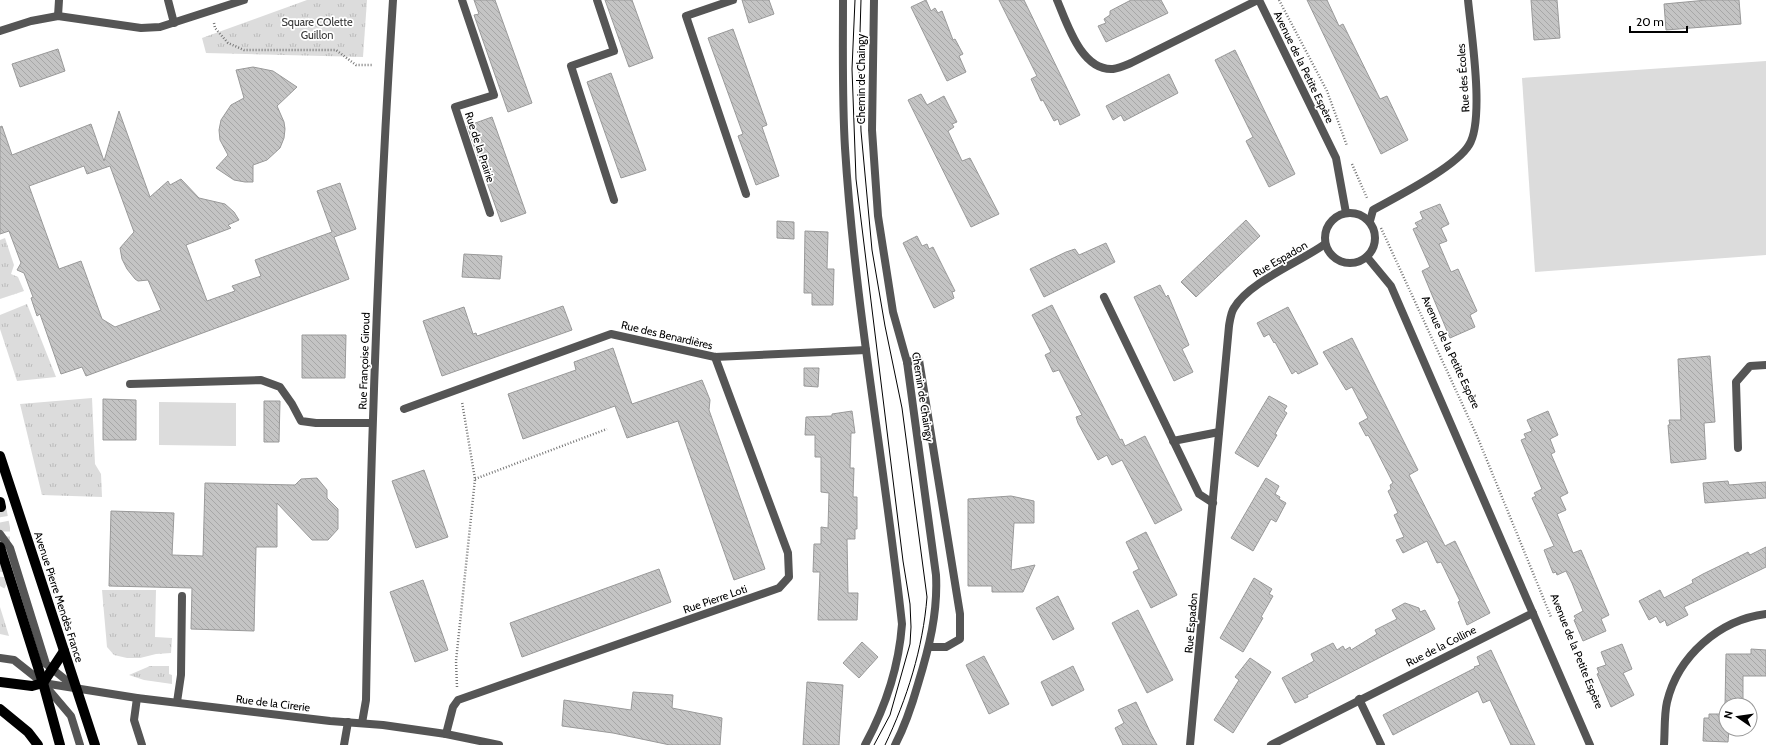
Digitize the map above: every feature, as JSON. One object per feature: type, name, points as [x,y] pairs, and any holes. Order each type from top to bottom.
[{"type":"main road","name":"Avenue Pierre Mendès France","points":[[0,456],[95,745]]},
{"type":"main road","points":[[0,548],[43,683],[60,745]]},
{"type":"main road","points":[[0,682],[32,686],[43,683],[64,651]]},
{"type":"main road","points":[[0,709],[8,714],[28,732],[38,745]]},
{"type":"street","points":[[58,16],[60,0]]},
{"type":"street","points":[[168,0],[174,23]]},
{"type":"street","points":[[0,30],[31,21],[58,16],[141,28],[160,27],[244,0]]},
{"type":"street","name":"Rue Françoise Giroud","points":[[362,723],[366,700],[372,423],[384,127],[393,0]]},
{"type":"street","name":"Rue de la Prairie","points":[[462,0],[494,95],[455,108],[490,212]]},
{"type":"street","points":[[597,0],[614,51],[571,66],[614,200]]},
{"type":"street","points":[[733,0],[686,16],[746,194]]},
{"type":"street","name":"Chemin de Chaingy","points":[[843,0],[845,148],[866,350],[902,624],[900,647],[892,678],[874,728],[865,745]]},
{"type":"street","name":"Chemin de Chaingy","points":[[874,0],[872,130],[878,216],[893,312],[908,362],[936,575],[936,610],[929,647],[909,712],[895,745]]},
{"type":"street","name":"Avenue de la Petite Espère","points":[[1057,0],[1079,49],[1088,59],[1100,66],[1113,69],[1131,63],[1259,0],[1336,158],[1346,212]]},
{"type":"street","name":"Rue des Écoles","points":[[1373,210],[1458,158],[1469,145],[1476,123],[1477,100],[1468,0]]},
{"type":"street","points":[[1370,221],[1373,210]]},
{"type":"street","points":[[1346,212],[1354,212],[1363,215],[1370,221],[1376,236],[1372,251],[1367,257],[1359,262],[1351,264],[1342,262],[1329,252],[1325,244],[1326,228],[1338,215],[1346,212]]},
{"type":"street","name":"Rue Espadon","points":[[1190,745],[1229,326],[1234,308],[1252,288],[1310,255],[1325,244]]},
{"type":"street","points":[[1367,257],[1391,286],[1449,415],[1590,745]]},
{"type":"street","points":[[1104,298],[1200,494],[1213,503]]},
{"type":"street","name":"Rue des Benardières","points":[[404,409],[611,334],[716,357],[866,350]]},
{"type":"street","name":"Rue Pierre Loti","points":[[458,700],[779,588],[789,577],[788,553],[716,357]]},
{"type":"street","points":[[908,362],[919,360],[960,614],[960,639],[946,648],[929,647]]},
{"type":"street","points":[[1738,448],[1736,382],[1750,366],[1766,365]]},
{"type":"street","points":[[130,384],[261,380],[280,387],[292,404],[301,421],[316,423],[372,423]]},
{"type":"street","points":[[1173,441],[1219,432]]},
{"type":"street","points":[[0,534],[10,548],[46,664],[77,689]]},
{"type":"street","points":[[177,702],[181,675],[182,596]]},
{"type":"street","name":"Rue de la Colline","points":[[1271,745],[1359,699],[1533,613]]},
{"type":"street","points":[[1664,745],[1667,703],[1675,678],[1692,652],[1716,632],[1753,616],[1766,614]]},
{"type":"street","points":[[0,658],[14,660],[43,683],[71,716],[80,745]]},
{"type":"street","name":"Rue de la Cirerie","points":[[43,683],[137,698],[362,723],[446,734],[499,745]]},
{"type":"street","points":[[137,698],[134,720],[142,745]]},
{"type":"street","points":[[1359,699],[1381,745]]},
{"type":"street","points":[[446,734],[453,707],[458,700]]},
{"type":"street","points":[[344,745],[348,722]]},
{"type":"path","name":"Avenue de la Petite Espère","points":[[1279,0],[1327,91],[1348,150]]},
{"type":"path","points":[[215,28],[228,43],[244,50],[336,50],[356,65],[373,65]]},
{"type":"path","name":"Avenue de la Petite Espère","points":[[1350,157],[1355,172],[1477,436],[1554,624]]},
{"type":"path","points":[[458,700],[456,661],[475,479],[460,389]]},
{"type":"path","points":[[475,479],[607,429]]},
{"type":"green space","name":"Square COlette Guillon","points":[[307,0],[367,0],[363,57],[206,53],[202,38]]},
{"type":"green space","points":[[1766,61],[1766,255],[1535,272],[1522,78]]},
{"type":"green space","points":[[5,238],[14,265],[11,274],[18,277],[24,291],[0,299],[0,240]]},
{"type":"green space","points":[[27,304],[56,377],[17,381],[0,329],[0,315]]},
{"type":"green space","points":[[92,398],[95,464],[101,474],[102,497],[42,495],[20,404]]},
{"type":"green space","points":[[159,402],[236,403],[236,446],[159,445]]},
{"type":"green space","points":[[102,590],[156,590],[155,637],[172,638],[171,653],[156,654],[140,658],[127,658],[114,655],[107,647]]},
{"type":"green space","points":[[0,607],[9,636],[0,634]]},
{"type":"green space","points":[[150,666],[169,666],[169,674],[172,675],[172,684],[144,680],[129,675]]},
{"type":"building","points":[[474,0],[495,0],[532,103],[508,112],[474,15],[479,14]]},
{"type":"building","points":[[605,0],[632,0],[653,58],[629,67]]},
{"type":"building","points":[[742,0],[769,0],[774,14],[749,23]]},
{"type":"building","points":[[926,0],[931,11],[935,8],[938,13],[942,11],[953,40],[955,39],[963,54],[959,56],[966,72],[947,81],[911,7]]},
{"type":"building","points":[[999,0],[1024,0],[1080,115],[1060,125],[1058,119],[1054,121],[1043,100],[1041,101],[1031,79],[1037,76]]},
{"type":"building","points":[[1131,0],[1161,0],[1168,13],[1106,42],[1098,26],[1106,23],[1104,19],[1110,15],[1110,11]]},
{"type":"building","points":[[1307,0],[1327,0],[1339,26],[1343,24],[1380,99],[1387,96],[1408,140],[1381,154]]},
{"type":"building","points":[[1531,0],[1557,0],[1560,38],[1534,40]]},
{"type":"building","points":[[1707,0],[1739,0],[1741,24],[1666,30],[1664,4]]},
{"type":"building","points":[[733,29],[767,125],[762,127],[779,176],[756,185],[738,136],[743,134],[708,38]]},
{"type":"building","points":[[58,49],[65,71],[20,87],[12,64]]},
{"type":"building","points":[[1235,50],[1295,174],[1269,187],[1246,141],[1253,137],[1215,60]]},
{"type":"building","points":[[253,67],[273,71],[297,87],[277,106],[284,122],[285,129],[284,138],[280,148],[267,160],[253,165],[253,182],[245,182],[234,180],[216,168],[228,155],[220,140],[219,130],[221,120],[231,105],[244,98],[236,70]]},
{"type":"building","points":[[611,73],[646,170],[621,178],[587,82]]},
{"type":"building","points":[[1169,74],[1178,93],[1124,121],[1121,115],[1113,120],[1106,106]]},
{"type":"building","points":[[921,94],[927,105],[944,96],[957,122],[952,124],[954,127],[948,131],[962,161],[970,158],[999,214],[971,227],[908,100]]},
{"type":"building","points":[[119,111],[150,197],[168,181],[170,185],[181,179],[199,198],[225,204],[234,212],[239,220],[228,225],[231,228],[186,245],[207,301],[235,291],[232,286],[261,276],[255,260],[332,232],[317,191],[340,183],[356,229],[334,237],[349,279],[86,376],[82,367],[61,374],[40,314],[37,316],[31,298],[33,297],[24,273],[17,270],[21,263],[9,231],[0,234],[0,127],[2,126],[12,155],[91,124],[104,161]],"holes":[[[84,166],[87,174],[110,166],[134,232],[120,248],[122,259],[127,269],[135,279],[138,281],[148,280],[161,310],[115,327],[102,319],[81,261],[59,269],[29,186]]]},
{"type":"building","points":[[492,117],[526,213],[501,222],[467,126]]},
{"type":"building","points":[[1440,204],[1449,224],[1441,228],[1447,241],[1439,244],[1451,272],[1458,269],[1477,311],[1470,315],[1475,327],[1450,338],[1422,271],[1430,267],[1413,229],[1418,227],[1415,223],[1423,219],[1420,212]]},
{"type":"building","points":[[1246,220],[1260,236],[1196,297],[1181,282]]},
{"type":"building","points":[[777,221],[794,222],[794,239],[777,238]]},
{"type":"building","points":[[805,231],[828,232],[827,269],[834,269],[833,305],[812,305],[812,293],[804,293]]},
{"type":"building","points":[[917,236],[922,246],[927,244],[929,249],[933,247],[955,291],[952,292],[954,298],[934,308],[903,243]]},
{"type":"building","points":[[1106,243],[1115,262],[1044,297],[1030,269],[1066,252],[1075,249],[1079,255]]},
{"type":"building","points":[[464,254],[502,256],[500,279],[462,277]]},
{"type":"building","points":[[1160,285],[1166,297],[1168,295],[1189,345],[1182,349],[1193,372],[1174,381],[1134,297]]},
{"type":"building","points":[[1052,305],[1120,440],[1122,439],[1125,446],[1145,436],[1182,510],[1155,524],[1122,460],[1112,465],[1107,455],[1098,460],[1078,423],[1076,417],[1082,415],[1059,370],[1053,372],[1045,355],[1051,352],[1032,315]]},
{"type":"building","points":[[563,306],[572,330],[442,376],[423,321],[464,307],[473,334],[476,333],[477,336]]},
{"type":"building","points":[[1288,307],[1318,364],[1298,374],[1296,371],[1292,374],[1275,342],[1274,343],[1269,334],[1264,337],[1257,323]]},
{"type":"building","points":[[302,335],[346,335],[345,378],[302,378]]},
{"type":"building","points":[[1352,338],[1418,470],[1409,475],[1445,546],[1455,541],[1490,613],[1467,625],[1458,602],[1460,601],[1441,562],[1437,563],[1427,541],[1403,553],[1396,540],[1404,537],[1394,515],[1398,513],[1388,491],[1391,489],[1390,485],[1393,483],[1371,440],[1368,435],[1366,436],[1359,423],[1368,418],[1352,387],[1346,390],[1323,352]]},
{"type":"building","points":[[613,348],[632,404],[702,380],[710,400],[709,410],[765,569],[734,580],[678,421],[627,438],[615,406],[523,439],[508,394],[576,370],[574,362]]},
{"type":"building","points":[[1710,356],[1715,422],[1704,423],[1706,459],[1671,463],[1668,425],[1670,425],[1669,420],[1681,420],[1678,359]]},
{"type":"building","points":[[804,368],[819,368],[818,387],[804,386]]},
{"type":"building","points":[[1269,396],[1287,406],[1284,411],[1287,413],[1275,434],[1277,435],[1258,467],[1235,453]]},
{"type":"building","points":[[103,399],[136,400],[136,440],[103,440]]},
{"type":"building","points":[[264,401],[280,401],[279,442],[264,442]]},
{"type":"building","points":[[852,411],[855,433],[851,433],[850,468],[854,468],[853,497],[857,497],[857,529],[855,529],[855,539],[847,539],[848,593],[858,593],[857,620],[818,620],[820,572],[813,572],[814,544],[821,544],[821,527],[828,528],[829,493],[821,492],[821,457],[815,457],[815,435],[805,435],[806,417],[832,416],[832,414]]},
{"type":"building","points":[[1548,411],[1558,435],[1550,439],[1555,452],[1551,454],[1568,493],[1560,497],[1566,510],[1557,514],[1573,553],[1581,550],[1609,615],[1601,619],[1606,631],[1583,641],[1574,620],[1576,619],[1574,616],[1583,611],[1572,583],[1566,571],[1557,575],[1556,572],[1553,573],[1544,550],[1554,546],[1532,498],[1536,496],[1534,493],[1542,489],[1521,440],[1526,438],[1524,434],[1532,431],[1527,420]]},
{"type":"building","points":[[424,470],[448,537],[416,548],[392,481]]},
{"type":"building","points":[[317,478],[327,490],[327,498],[338,509],[338,529],[328,540],[312,540],[277,503],[277,547],[256,547],[254,631],[191,629],[192,588],[109,586],[111,511],[174,513],[172,555],[203,556],[205,483],[295,485],[301,479]]},
{"type":"building","points":[[1266,478],[1279,486],[1275,494],[1280,497],[1279,499],[1286,503],[1276,522],[1271,519],[1253,551],[1231,538]]},
{"type":"building","points":[[1728,481],[1729,485],[1766,482],[1766,498],[1705,503],[1703,483]]},
{"type":"building","points":[[1011,496],[1034,501],[1034,523],[1014,523],[1011,570],[1035,565],[1023,592],[992,592],[992,586],[968,586],[968,499]]},
{"type":"building","points":[[1146,532],[1177,595],[1151,608],[1133,572],[1139,569],[1126,542]]},
{"type":"building","points":[[1766,547],[1766,567],[1684,607],[1688,615],[1667,626],[1665,620],[1660,623],[1656,616],[1649,620],[1639,601],[1660,590],[1664,598],[1693,583],[1692,580],[1703,574],[1748,552],[1750,555]]},
{"type":"building","points":[[659,569],[671,602],[522,657],[510,623]]},
{"type":"building","points":[[1254,578],[1272,589],[1269,594],[1273,596],[1261,617],[1263,618],[1243,652],[1220,638]]},
{"type":"building","points":[[423,580],[448,650],[415,662],[390,592]]},
{"type":"building","points":[[1058,596],[1074,629],[1053,640],[1036,608]]},
{"type":"building","points":[[1405,603],[1419,608],[1420,612],[1425,610],[1435,629],[1307,695],[1308,697],[1295,703],[1282,678],[1314,661],[1311,654],[1333,643],[1337,650],[1343,646],[1345,650],[1350,647],[1351,650],[1377,634],[1375,630],[1397,619],[1392,610]]},
{"type":"building","points":[[1138,610],[1173,680],[1147,693],[1112,623]]},
{"type":"building","points":[[862,642],[878,657],[859,678],[843,663]]},
{"type":"building","points":[[1622,644],[1632,669],[1623,673],[1634,695],[1611,707],[1597,674],[1599,673],[1597,668],[1606,665],[1601,652]]},
{"type":"building","points":[[1751,649],[1766,650],[1766,676],[1743,676],[1743,697],[1725,697],[1726,654],[1751,654]]},
{"type":"building","points":[[1491,650],[1535,745],[1511,745],[1490,700],[1483,703],[1478,691],[1393,735],[1383,715],[1480,665],[1477,657]]},
{"type":"building","points":[[984,656],[1009,704],[989,714],[966,665]]},
{"type":"building","points":[[1250,658],[1271,672],[1233,733],[1214,720],[1239,680],[1235,677]]},
{"type":"building","points":[[1073,666],[1084,690],[1052,706],[1041,682]]},
{"type":"building","points":[[807,682],[843,685],[839,745],[803,745]]},
{"type":"building","points":[[633,692],[673,695],[672,708],[722,718],[720,745],[670,745],[613,733],[562,726],[564,700],[631,710]]},
{"type":"building","points":[[1136,702],[1157,745],[1123,745],[1115,728],[1124,723],[1118,710]]},
{"type":"building","points":[[1709,714],[1718,714],[1718,737],[1728,737],[1728,742],[1703,741],[1704,718],[1709,718]]},
{"type":"tunnel","points":[[1,507],[5,528],[5,547]]},
{"type":"tunnel","points":[[0,586],[4,579],[5,563]]},
{"type":"tram line","points":[[855,0],[852,69],[856,179],[903,561],[910,604],[911,627],[910,644],[890,715],[874,745]]},
{"type":"tram line","points":[[861,0],[859,66],[861,131],[872,250],[885,326],[902,408],[927,597],[922,635],[913,673],[900,710],[885,745]]}]
